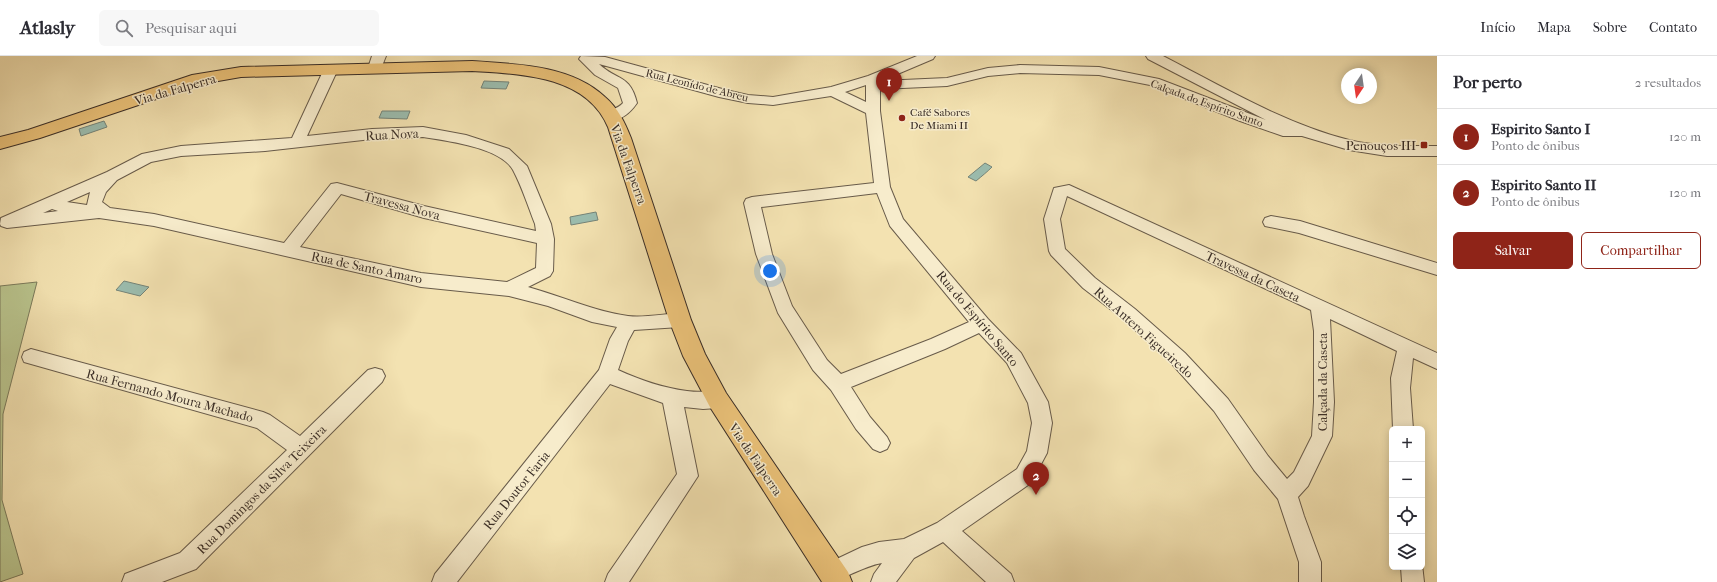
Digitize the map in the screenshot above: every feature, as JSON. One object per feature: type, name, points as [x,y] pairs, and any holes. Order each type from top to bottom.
[{"type":"main road","name":"Via da Falperra","points":[[0,143],[34,134],[198,79],[241,72],[332,69],[377,62],[472,66],[536,72],[563,79],[582,88],[596,99],[611,116],[622,138],[680,320],[694,356],[718,400],[835,578]]},
{"type":"street","points":[[873,82],[928,56]]},
{"type":"street","points":[[1153,56],[1273,118],[1303,131],[1349,145],[1386,151],[1437,151]]},
{"type":"street","name":"Rua Leonído de Abreu","points":[[611,116],[624,111],[630,103],[628,91],[618,80],[602,73],[586,59],[605,61],[724,94],[748,99],[773,101],[833,92],[873,82]]},
{"type":"street","points":[[298,143],[332,69]]},
{"type":"street","name":"Calçada do Espírito Santo","points":[[873,82],[947,82],[988,72],[1020,69],[1099,71],[1154,82],[1245,118],[1283,131],[1303,131]]},
{"type":"street","name":"Rua do Espírito Santo","points":[[873,82],[873,110],[882,187],[896,222],[982,324],[1014,358],[1038,402],[1042,423],[1037,453],[1024,476],[945,530],[906,550]]},
{"type":"street","points":[[833,92],[873,110]]},
{"type":"street","name":"Rua Nova","points":[[4,224],[112,176],[147,158],[181,151],[298,143],[372,134],[423,132],[466,140],[504,152],[519,166],[543,224],[546,239],[544,271],[551,300]]},
{"type":"street","points":[[104,212],[94,204],[95,196],[100,188],[112,176]]},
{"type":"street","points":[[880,443],[863,423],[838,384],[820,365],[784,308],[764,254],[752,203],[882,187]]},
{"type":"street","name":"Travessa Nova","points":[[288,250],[337,188],[424,212],[546,239]]},
{"type":"street","name":"Travessa da Caseta","points":[[1069,190],[1320,308],[1437,361]]},
{"type":"street","name":"Rua Antero Figueiredo","points":[[1069,190],[1060,192],[1052,219],[1057,251],[1089,283],[1129,314],[1178,358],[1221,405],[1261,463],[1287,494],[1293,516],[1310,562],[1310,582]]},
{"type":"street","points":[[53,202],[66,208],[104,212]]},
{"type":"street","points":[[4,224],[104,212]]},
{"type":"street","name":"Rua de Santo Amaro","points":[[104,212],[154,220],[421,280],[509,289],[551,300],[592,315],[629,323],[680,320]]},
{"type":"street","points":[[1271,222],[1300,227],[1437,269]]},
{"type":"street","points":[[509,289],[544,271]]},
{"type":"street","name":"Calçada da Caseta","points":[[1287,494],[1301,479],[1322,436],[1324,394],[1323,331],[1320,308]]},
{"type":"street","name":"Rua Doutor Faria","points":[[443,582],[607,374],[619,339],[629,323]]},
{"type":"street","points":[[838,384],[938,344],[982,324]]},
{"type":"street","points":[[1403,426],[1400,378],[1402,363],[1407,348]]},
{"type":"street","name":"Rua Fernando Moura Machado","points":[[31,357],[263,421],[302,449]]},
{"type":"street","points":[[607,374],[672,398],[698,402],[718,400]]},
{"type":"street","name":"Rua Domingos da Silva Teixeira","points":[[133,582],[188,561],[375,376]]},
{"type":"street","points":[[616,582],[688,476],[672,398]]},
{"type":"street","points":[[945,530],[1003,582]]},
{"type":"street","points":[[835,578],[862,558],[879,553],[906,550]]},
{"type":"street","points":[[882,582],[906,550]]},
{"type":"street","points":[[1412,570],[1413,582]]},
{"type":"green space","points":[[37,282],[3,414],[2,500],[23,574],[0,582],[0,286]]},
{"type":"shaded area","points":[[484,81],[509,82],[506,89],[481,88]]},
{"type":"shaded area","points":[[382,111],[410,111],[407,119],[379,118]]},
{"type":"shaded area","points":[[104,121],[107,127],[81,136],[79,129]]},
{"type":"shaded area","points":[[985,163],[992,167],[976,181],[968,177]]},
{"type":"shaded area","points":[[596,212],[598,220],[571,225],[570,217]]},
{"type":"shaded area","points":[[124,281],[149,287],[140,296],[116,290]]},
{"type":"place","name":"Espirito Santo I","points":[[889,101]]},
{"type":"place","name":"Café Sabores De Miami II","points":[[902,118]]},
{"type":"place","name":"Penouços III","points":[[1424,145]]},
{"type":"place","name":"Espirito Santo II","points":[[1036,495]]}]
